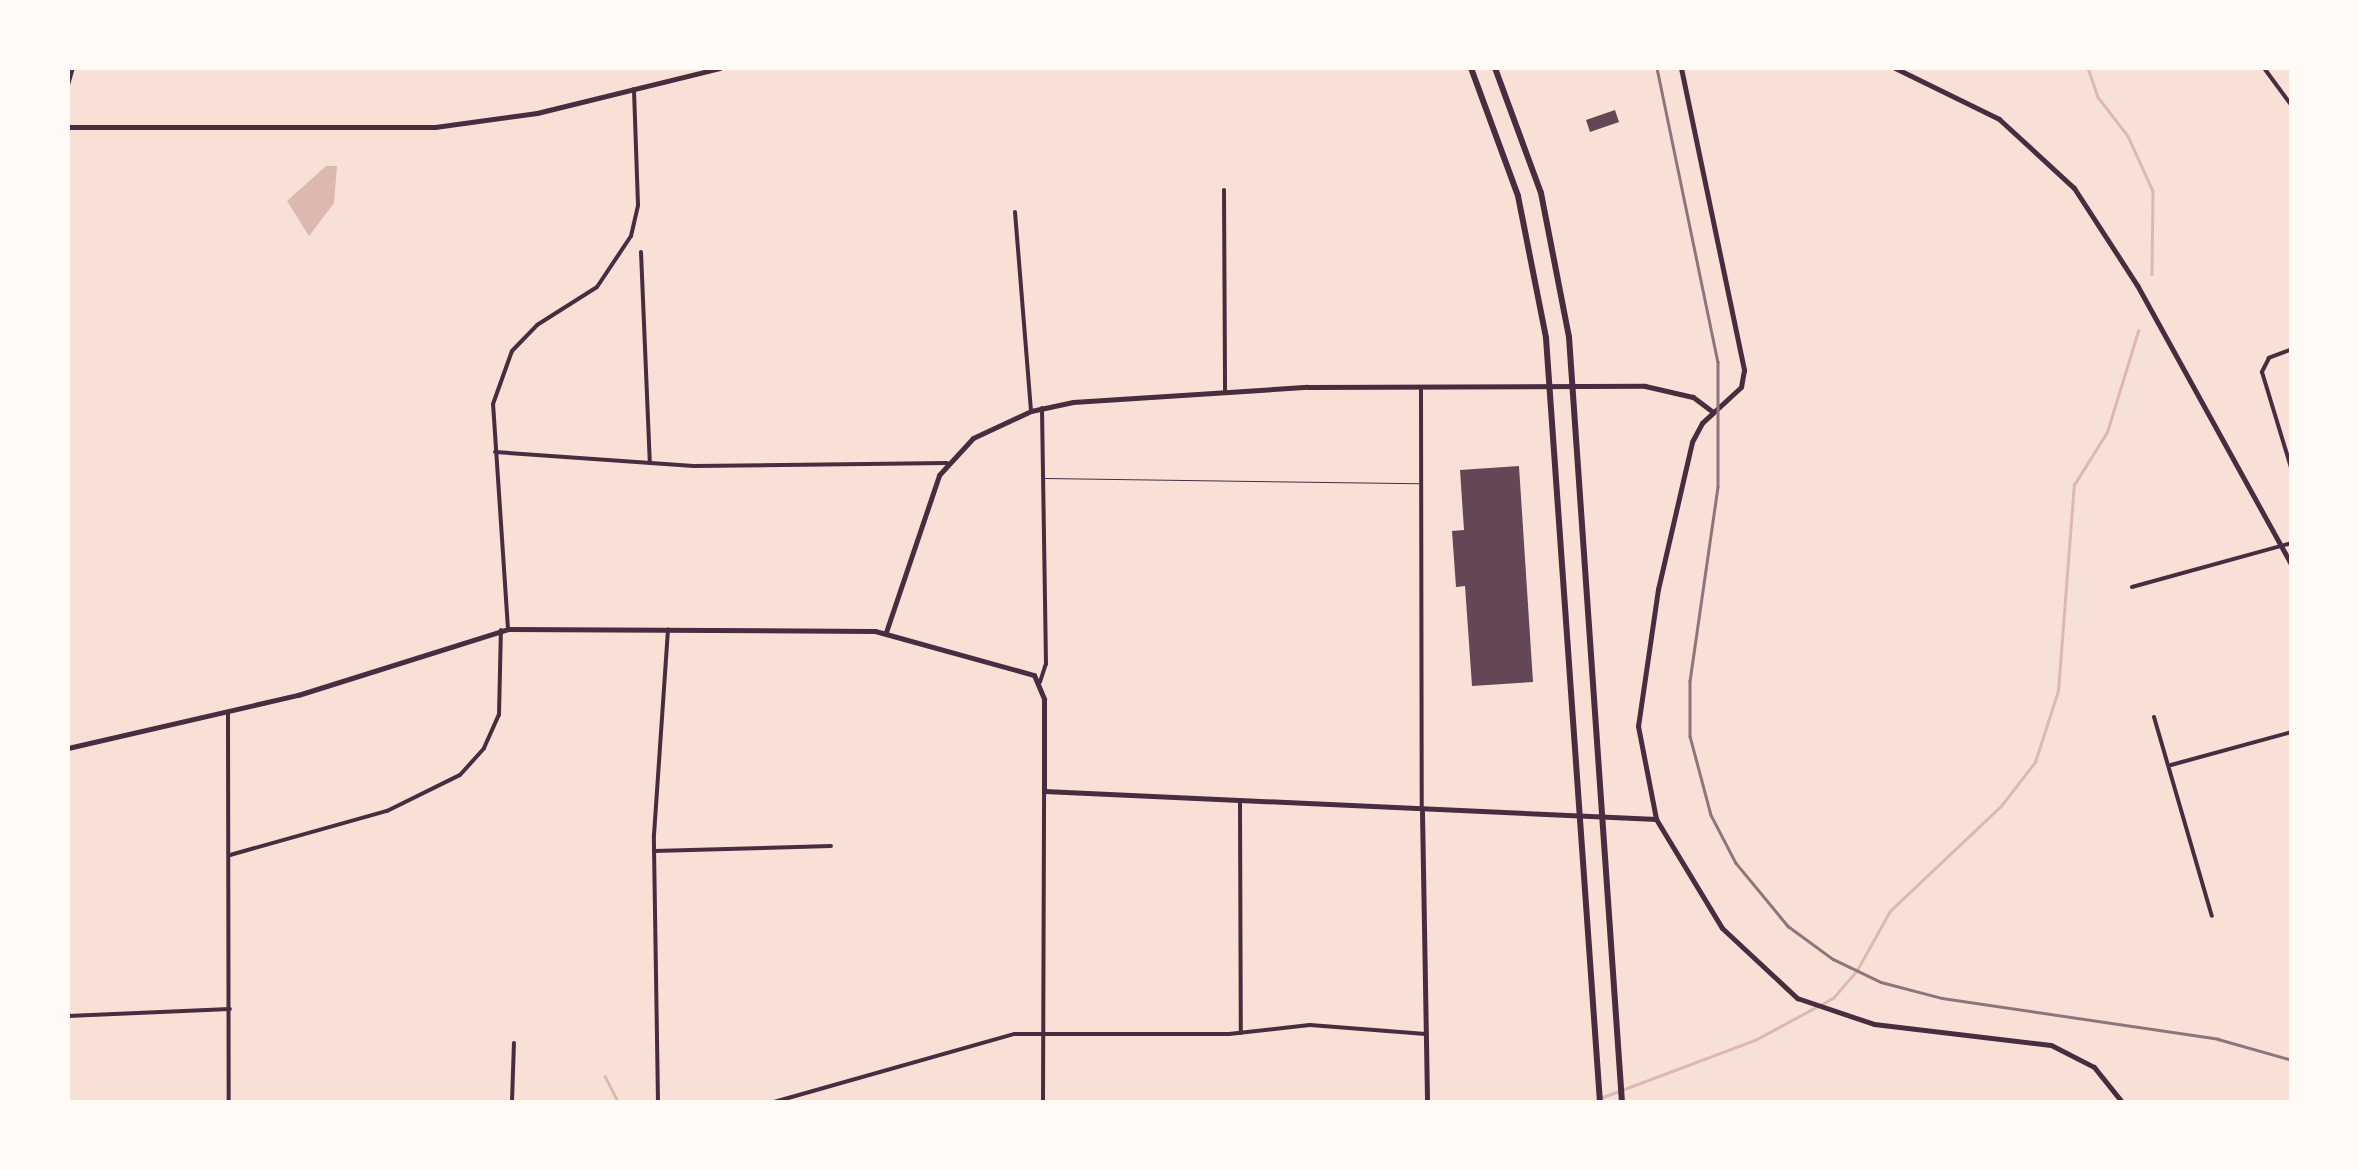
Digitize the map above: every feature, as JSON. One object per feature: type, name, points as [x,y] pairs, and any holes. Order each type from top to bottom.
[{"type":"highway","points":[[1470,68],[1518,196],[1552,386],[1600,1102]]},
{"type":"highway","points":[[1497,68],[1544,209],[1575,387],[1622,1102]]},
{"type":"street","points":[[68,85],[73,68]]},
{"type":"street","points":[[68,127],[435,127],[516,117],[720,68]]},
{"type":"street","points":[[1681,68],[1744,358],[1741,387],[1713,412],[1687,457],[1640,690],[1639,744],[1656,819],[1722,928],[1764,974],[1806,1002],[1827,1012],[2051,1046],[2094,1068],[2122,1102]]},
{"type":"street","points":[[1895,68],[1999,120],[2074,188],[2130,272],[2292,566]]},
{"type":"street","points":[[2264,68],[2292,106]]},
{"type":"street","points":[[230,855],[370,817],[460,775],[484,748],[499,715],[504,629],[492,404],[512,351],[537,325],[597,288],[631,236],[638,205],[634,89]]},
{"type":"street","points":[[1224,190],[1225,392]]},
{"type":"street","points":[[1015,212],[1031,410]]},
{"type":"street","points":[[641,252],[650,463]]},
{"type":"street","points":[[2292,349],[2265,362],[2262,372],[2292,470]]},
{"type":"street","points":[[1422,386],[1426,1102]]},
{"type":"street","points":[[886,632],[920,518],[947,463],[984,431],[1031,410],[1225,392],[1552,386],[1662,387],[1713,412]]},
{"type":"street","points":[[1042,408],[1046,664],[1040,682],[1044,791],[1043,1102]]},
{"type":"street","points":[[495,452],[650,463],[947,463]]},
{"type":"street","points":[[2132,587],[2292,543]]},
{"type":"street","points":[[658,1102],[654,851],[668,628]]},
{"type":"street","points":[[68,748],[228,712],[504,629],[886,632],[1023,669],[1040,682]]},
{"type":"street","points":[[228,712],[229,1102]]},
{"type":"street","points":[[2154,716],[2212,916]]},
{"type":"street","points":[[2168,766],[2292,732]]},
{"type":"street","points":[[1044,791],[1422,812],[1656,819]]},
{"type":"street","points":[[1240,803],[1241,1033]]},
{"type":"street","points":[[654,851],[832,846]]},
{"type":"street","points":[[68,1016],[230,1009]]},
{"type":"street","points":[[774,1102],[873,1079],[985,1039],[1044,1034],[1241,1033],[1310,1026],[1426,1034]]},
{"type":"street","points":[[512,1102],[514,1043]]},
{"type":"lane","points":[[1045,478],[1422,483]]},
{"type":"shaded area","points":[[326,166],[337,166],[334,203],[309,236],[287,201]]},
{"type":"building","points":[[1615,110],[1619,122],[1590,132],[1586,120]]},
{"type":"building","points":[[1519,466],[1533,682],[1472,686],[1465,586],[1456,587],[1452,531],[1464,530],[1460,470]]},
{"type":"waterway","points":[[2088,68],[2098,97],[2128,136],[2153,191],[2152,274]]},
{"type":"waterway","points":[[1603,1097],[1755,1040],[1833,998],[1856,972],[1890,911],[2001,806],[2035,762],[2058,691],[2074,485],[2107,432],[2138,331]]},
{"type":"waterway","points":[[605,1076],[618,1102]]},
{"type":"railway","points":[[1657,68],[1718,362],[1718,487],[1690,681],[1690,736],[1711,815],[1736,863],[1788,926],[1833,959],[1881,982],[1942,998],[2218,1039],[2292,1060]]}]
